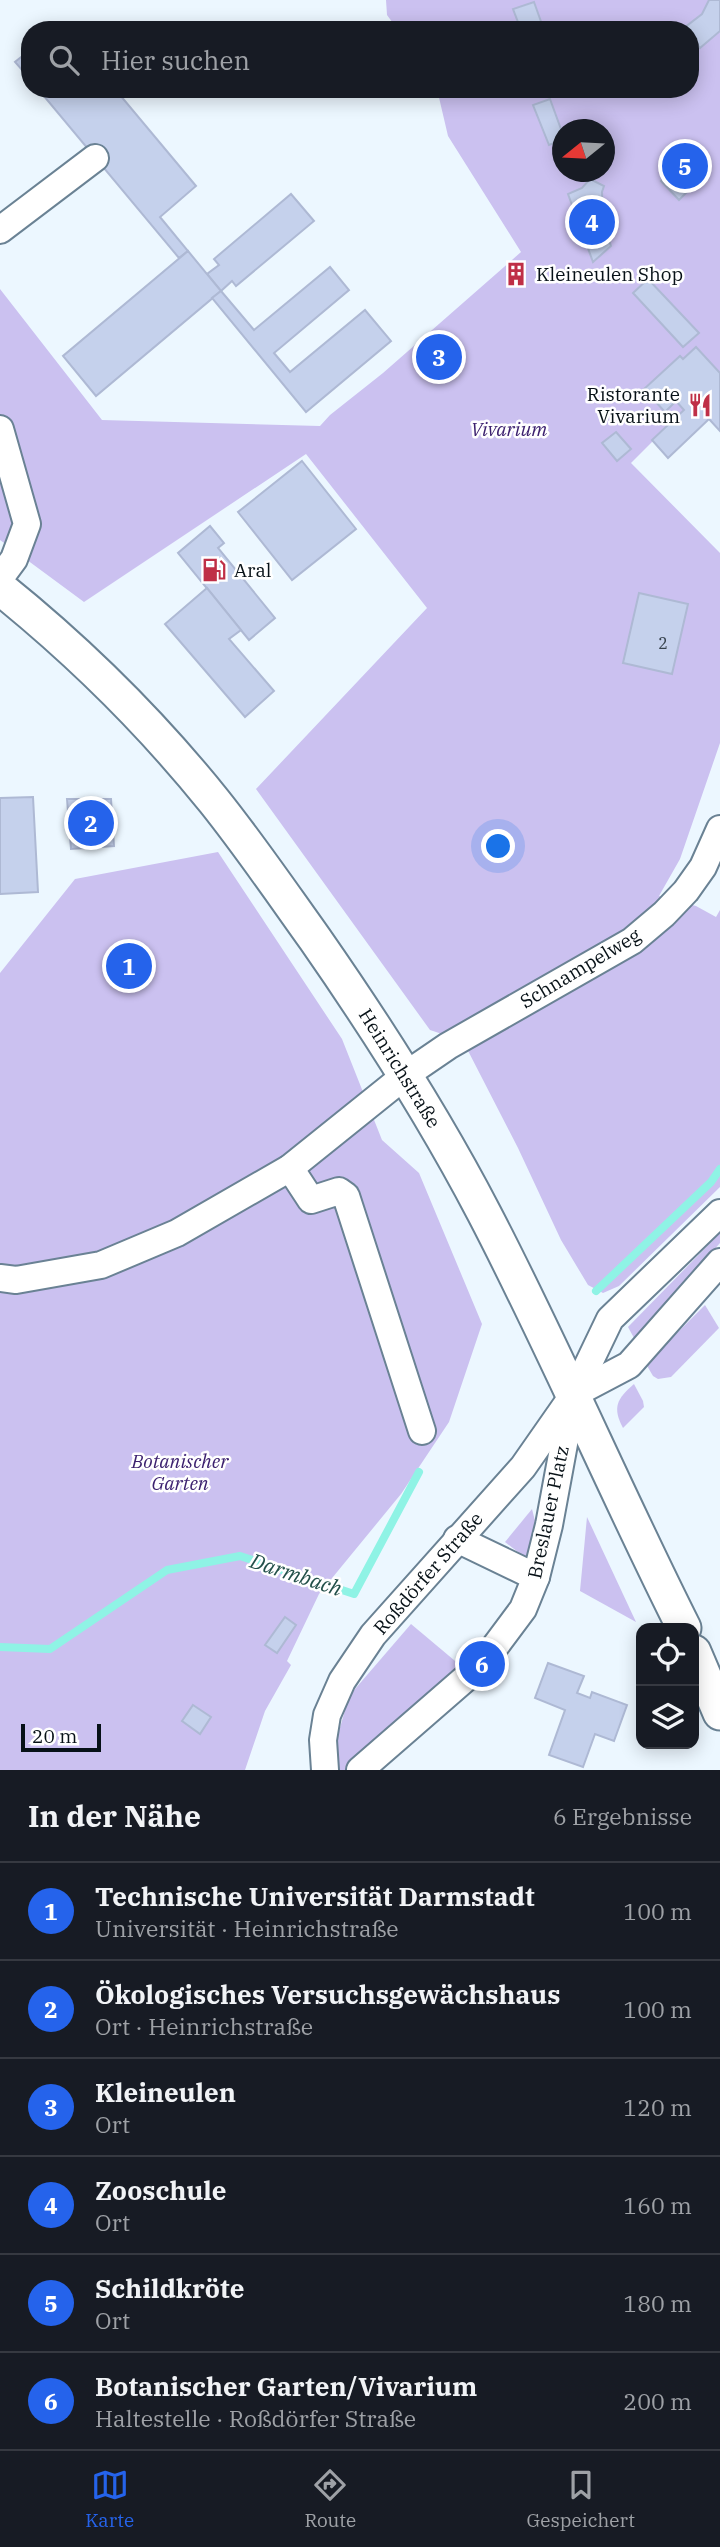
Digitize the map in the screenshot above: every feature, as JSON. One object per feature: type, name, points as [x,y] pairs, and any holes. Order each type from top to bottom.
[{"type":"main road","name":"Heinrichstraße","points":[[4,594],[58,637],[104,682],[162,741],[213,800],[260,862],[407,1074],[484,1212],[574,1394],[601,1458],[682,1623]]},
{"type":"main road","points":[[699,1664],[720,1713]]},
{"type":"street","points":[[0,230],[95,158]]},
{"type":"street","points":[[0,429],[27,524],[13,559],[4,594]]},
{"type":"street","name":"Schnampelweg","points":[[0,1278],[16,1280],[101,1265],[177,1233],[290,1168],[407,1074],[448,1046],[632,940],[664,914],[686,891],[703,867],[720,829]]},
{"type":"street","points":[[290,1168],[311,1200],[339,1191],[346,1196],[422,1431]]},
{"type":"street","points":[[574,1394],[610,1319],[720,1213]]},
{"type":"street","points":[[574,1394],[629,1365],[720,1262]]},
{"type":"street","name":"Roßdörfer Straße","points":[[326,1770],[323,1741],[327,1715],[342,1681],[373,1635],[523,1467],[574,1394]]},
{"type":"street","name":"Breslauer Platz","points":[[360,1770],[482,1664],[523,1609],[536,1577],[549,1525],[574,1394]]},
{"type":"street","points":[[457,1539],[536,1577]]},
{"type":"green space","name":"Vivarium","points":[[386,0],[720,0],[720,373],[696,347],[683,359],[680,356],[645,389],[666,411],[676,401],[684,410],[631,463],[720,553],[720,743],[680,859],[659,896],[696,906],[716,917],[720,910],[720,1187],[619,1286],[603,1293],[588,1285],[561,1240],[463,1041],[430,1030],[256,789],[427,608],[306,454],[84,602],[0,540],[0,289],[102,420],[320,426],[521,252],[448,136],[439,98],[699,98],[699,21],[391,21],[387,15]]},
{"type":"green space","name":"Botanischer Garten","points":[[218,852],[342,1039],[382,1140],[419,1173],[482,1324],[449,1422],[401,1494],[319,1594],[287,1661],[291,1665],[265,1711],[245,1770],[0,1770],[0,973],[75,879]]},
{"type":"green space","points":[[720,1233],[720,1243],[634,1338],[628,1327]]},
{"type":"green space","points":[[705,1305],[719,1328],[671,1377],[658,1379],[653,1376],[646,1364]]},
{"type":"green space","points":[[634,1384],[644,1407],[623,1428],[618,1404]]},
{"type":"green space","points":[[532,1509],[535,1521],[528,1560],[505,1542]]},
{"type":"green space","points":[[587,1517],[636,1622],[580,1591]]},
{"type":"green space","points":[[411,1624],[467,1671],[353,1770],[335,1770],[332,1756],[349,1696]]},
{"type":"building","points":[[709,0],[720,0],[720,31],[700,48],[699,21],[693,21],[702,14]]},
{"type":"building","points":[[534,2],[541,21],[518,21],[513,9]]},
{"type":"building","points":[[21,57],[21,69],[15,62]]},
{"type":"building","points":[[46,98],[123,98],[196,186],[160,217],[188,251],[179,258]]},
{"type":"building","points":[[550,99],[557,119],[552,119],[552,144],[549,145],[533,105]]},
{"type":"building","points":[[669,174],[686,193],[679,200],[661,181]]},
{"type":"building","points":[[587,182],[604,186],[603,218],[609,227],[606,232],[611,246],[593,262],[568,194],[582,188]]},
{"type":"building","points":[[291,194],[314,221],[236,286],[232,281],[221,291],[207,274],[219,265],[214,259]]},
{"type":"building","points":[[188,251],[221,291],[96,396],[63,356]]},
{"type":"building","name":"Kleineulen Shop","points":[[519,265],[525,272],[512,282],[507,275]]},
{"type":"building","points":[[330,267],[349,290],[274,353],[290,372],[365,310],[391,341],[306,412],[212,298],[221,291],[254,330]]},
{"type":"building","points":[[648,279],[699,333],[683,347],[633,293]]},
{"type":"building","points":[[452,340],[459,348],[426,375],[419,366]]},
{"type":"building","name":"Ristorante Vivarium","points":[[696,347],[720,373],[720,431],[709,419],[668,458],[652,440],[684,410],[676,401],[665,412],[644,389],[680,356],[683,359]]},
{"type":"building","points":[[616,432],[631,449],[617,461],[602,443]]},
{"type":"building","points":[[302,461],[356,529],[292,580],[238,512]]},
{"type":"building","name":"Aral","points":[[210,526],[224,543],[218,548],[275,618],[249,640],[178,553]]},
{"type":"building","points":[[207,588],[241,630],[229,639],[274,691],[245,717],[165,624]]},
{"type":"building","points":[[639,593],[688,604],[672,674],[623,663]]},
{"type":"building","points":[[33,797],[38,892],[0,894],[0,798]]},
{"type":"building","points":[[67,799],[111,799],[114,846],[71,849]]},
{"type":"building","points":[[285,1617],[296,1625],[277,1653],[265,1645]]},
{"type":"building","points":[[548,1663],[584,1676],[577,1693],[590,1698],[592,1692],[627,1705],[614,1741],[595,1734],[583,1767],[549,1755],[565,1710],[535,1698]]},
{"type":"building","points":[[193,1705],[211,1717],[200,1734],[182,1721]]},
{"type":"waterway","name":"Darmbach","points":[[596,1291],[711,1182],[720,1169]]},
{"type":"waterway","name":"Darmbach","points":[[0,1647],[50,1649],[167,1570],[240,1556],[354,1594],[419,1472]]},
{"type":"place","name":"Schildkröte","points":[[685,166]]},
{"type":"place","name":"Zooschule","points":[[592,222]]},
{"type":"place","name":"Kleineulen Shop","points":[[516,274]]},
{"type":"place","name":"Kleineulen","points":[[439,357]]},
{"type":"place","name":"Ristorante Vivarium","points":[[700,405]]},
{"type":"place","name":"Aral","points":[[214,570]]},
{"type":"place","name":"Ökologisches Versuchsgewächshaus","points":[[91,823]]},
{"type":"place","name":"Technische Universität Darmstadt","points":[[129,966]]},
{"type":"place","name":"Botanischer Garten/Vivarium","points":[[482,1664]]}]
